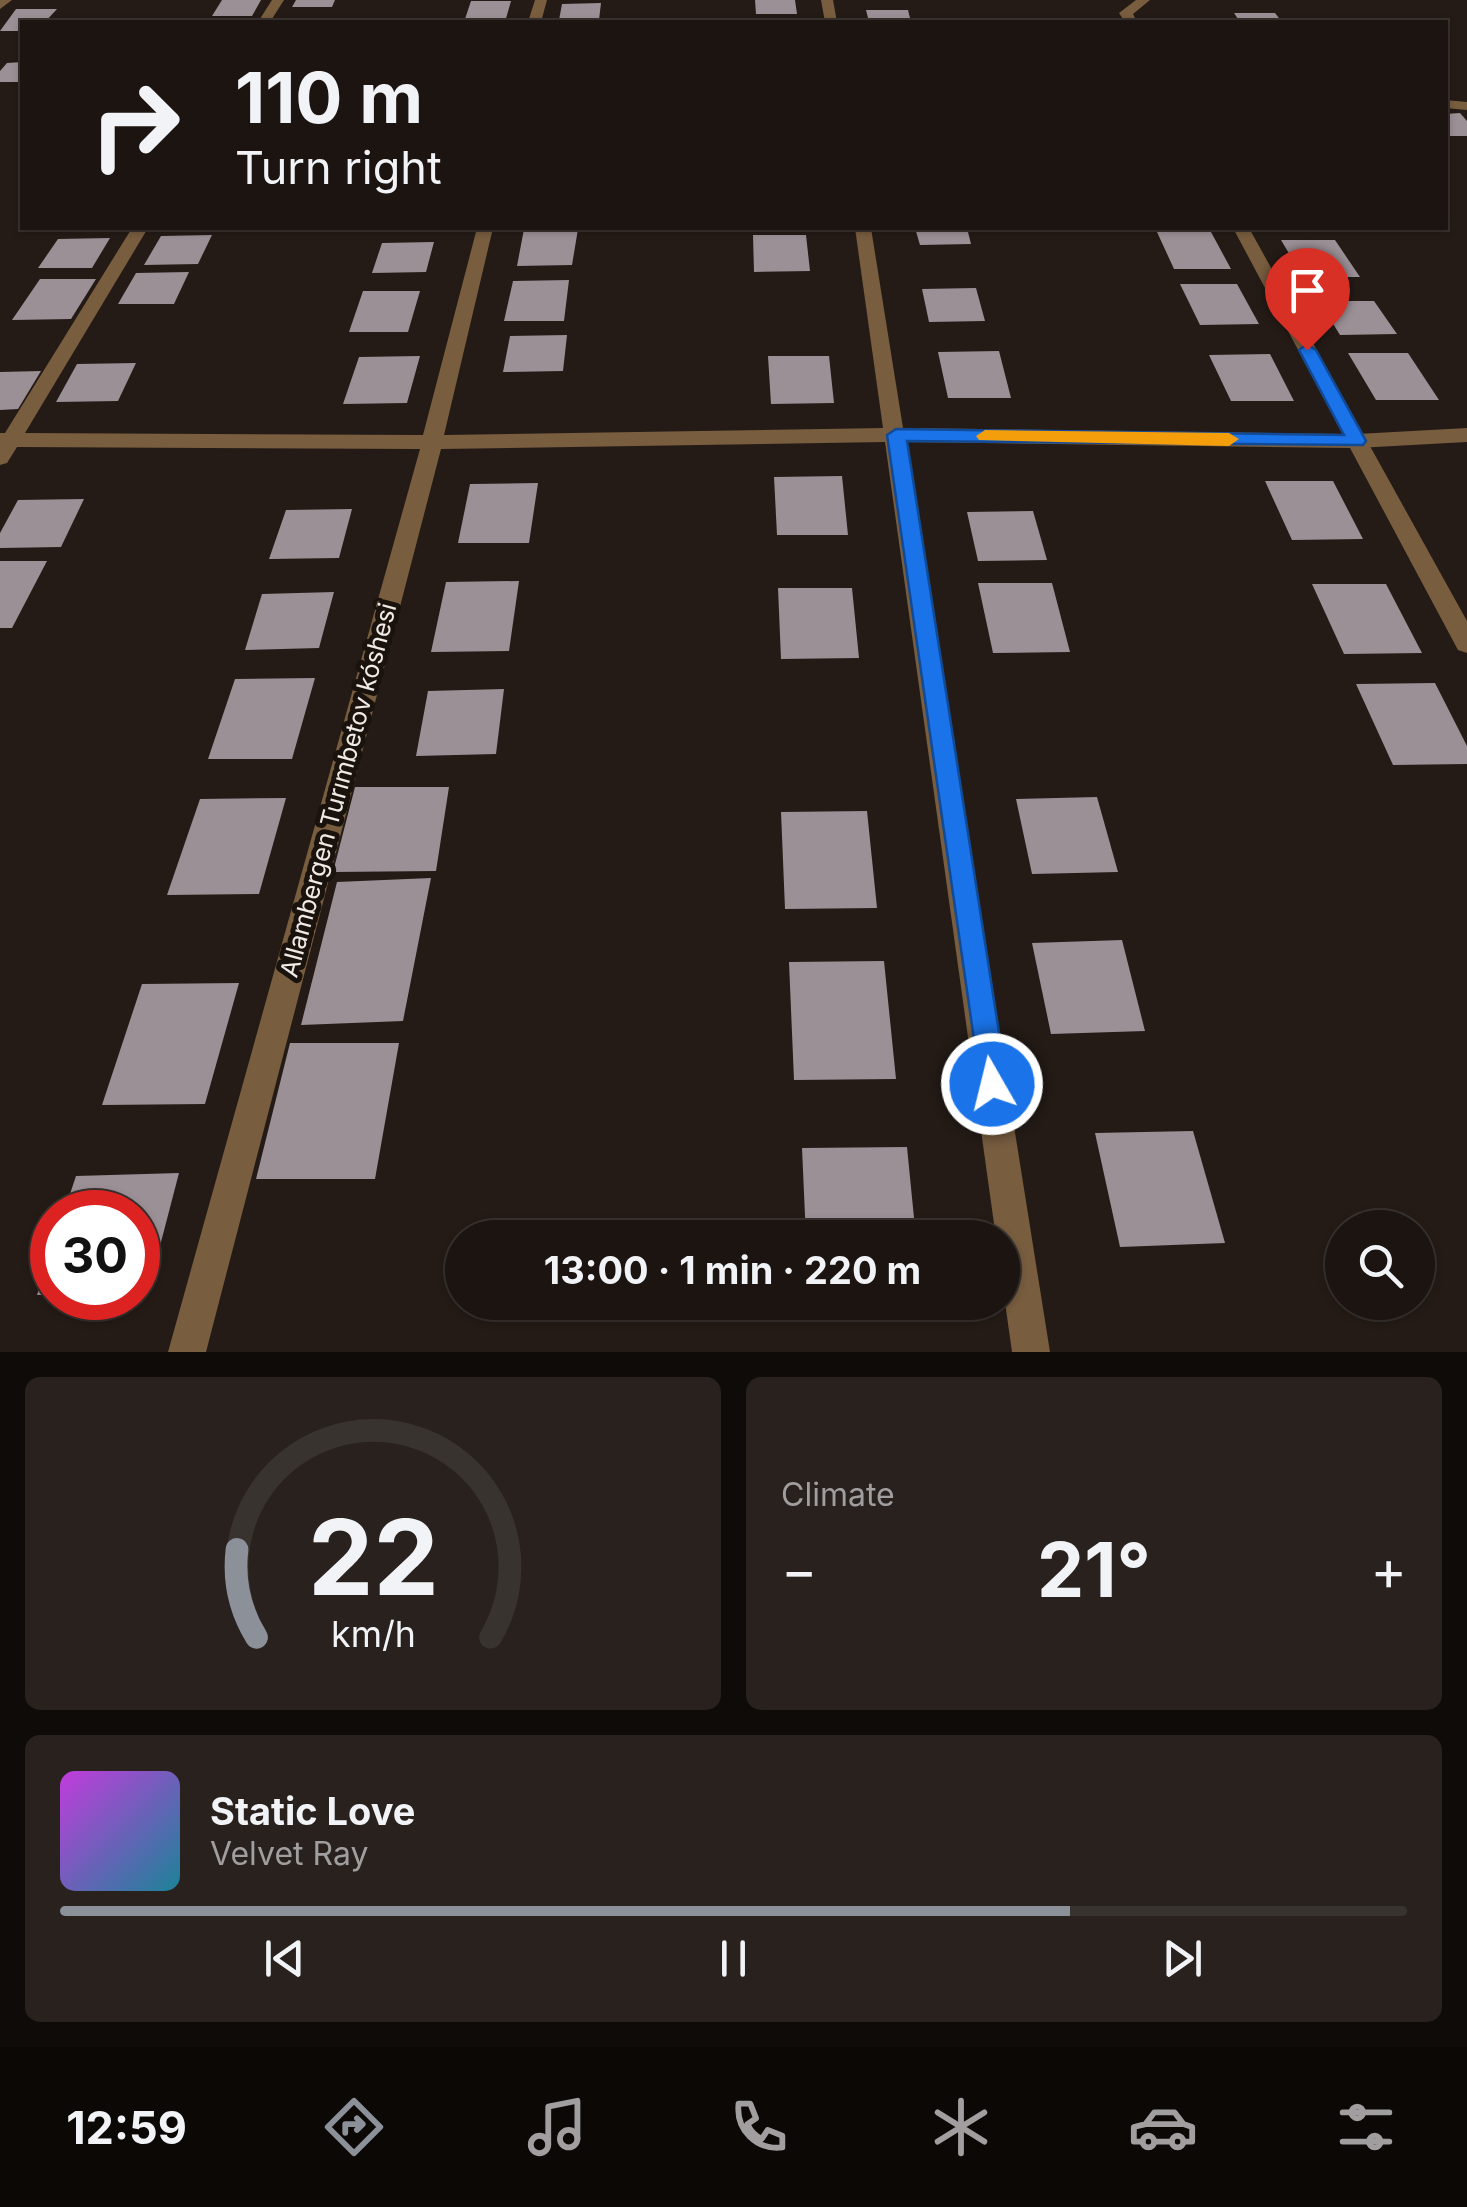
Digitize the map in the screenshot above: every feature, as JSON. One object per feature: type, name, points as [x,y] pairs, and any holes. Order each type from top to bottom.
[{"type":"street","points":[[0,5],[6,0]]},
{"type":"street","points":[[1130,20],[1126,14],[1144,0]]},
{"type":"street","points":[[4,446],[139,230]]},
{"type":"street","name":"Allambergen Turımbetov kóshesi","points":[[187,1352],[432,442],[484,230]]},
{"type":"street","points":[[864,230],[1031,1352]]},
{"type":"street","points":[[1242,230],[1467,642]]},
{"type":"street","points":[[4,446],[896,435],[1357,441],[1467,435]]},
{"type":"building","points":[[222,0],[261,0],[252,16],[212,16]]},
{"type":"building","points":[[296,0],[335,0],[332,7],[292,7]]},
{"type":"building","points":[[755,0],[795,0],[797,14],[756,14]]},
{"type":"building","points":[[471,1],[511,1],[506,20],[465,20]]},
{"type":"building","points":[[601,3],[599,20],[559,20],[562,4]]},
{"type":"building","points":[[16,9],[57,9],[47,20],[20,20],[20,31],[0,31]]},
{"type":"building","points":[[866,10],[908,10],[910,20],[868,20]]},
{"type":"building","points":[[1234,13],[1275,13],[1280,20],[1239,20]]},
{"type":"building","points":[[20,62],[20,82],[0,82],[0,71],[7,63]]},
{"type":"building","points":[[1460,113],[1467,121],[1467,136],[1448,136],[1448,114]]},
{"type":"building","points":[[524,230],[578,230],[572,265],[517,266]]},
{"type":"building","points":[[916,230],[968,230],[971,244],[920,245]]},
{"type":"building","points":[[1157,232],[1211,232],[1231,269],[1174,269]]},
{"type":"building","points":[[212,235],[198,264],[144,265],[161,236]]},
{"type":"building","points":[[753,235],[806,235],[810,271],[754,272]]},
{"type":"building","points":[[110,238],[92,268],[38,268],[58,239]]},
{"type":"building","points":[[1281,240],[1335,240],[1360,277],[1303,277]]},
{"type":"building","points":[[434,242],[426,272],[372,273],[382,243]]},
{"type":"building","points":[[189,272],[174,304],[118,304],[136,273]]},
{"type":"building","points":[[40,279],[96,279],[71,319],[12,320]]},
{"type":"building","points":[[569,280],[564,321],[504,321],[513,281]]},
{"type":"building","points":[[1180,284],[1237,284],[1259,324],[1200,325]]},
{"type":"building","points":[[976,288],[985,321],[929,322],[922,289]]},
{"type":"building","points":[[363,291],[420,291],[408,332],[349,332]]},
{"type":"building","points":[[1319,301],[1374,301],[1397,334],[1340,335]]},
{"type":"building","points":[[567,335],[563,371],[503,372],[510,336]]},
{"type":"building","points":[[999,351],[1011,398],[948,398],[938,352]]},
{"type":"building","points":[[1348,353],[1408,353],[1439,400],[1376,400]]},
{"type":"building","points":[[1270,354],[1294,401],[1231,401],[1209,355]]},
{"type":"building","points":[[420,356],[407,403],[343,404],[359,357]]},
{"type":"building","points":[[768,356],[829,356],[834,403],[771,404]]},
{"type":"building","points":[[136,363],[118,401],[56,402],[77,364]]},
{"type":"building","points":[[41,371],[18,409],[0,410],[0,372]]},
{"type":"building","points":[[842,476],[848,535],[777,535],[774,477]]},
{"type":"building","points":[[1265,481],[1333,481],[1363,539],[1292,540]]},
{"type":"building","points":[[538,483],[529,543],[458,543],[470,484]]},
{"type":"building","points":[[84,499],[61,547],[0,548],[0,533],[18,500]]},
{"type":"building","points":[[352,509],[339,558],[269,559],[286,510]]},
{"type":"building","points":[[1033,511],[1047,560],[978,561],[967,512]]},
{"type":"building","points":[[0,561],[47,561],[12,628],[0,628]]},
{"type":"building","points":[[519,581],[509,651],[431,652],[446,582]]},
{"type":"building","points":[[978,583],[1052,583],[1070,652],[993,653]]},
{"type":"building","points":[[1312,584],[1386,584],[1422,653],[1344,654]]},
{"type":"building","points":[[778,588],[852,588],[859,658],[781,659]]},
{"type":"building","points":[[334,592],[319,648],[245,650],[262,594]]},
{"type":"building","points":[[315,678],[292,759],[208,759],[235,679]]},
{"type":"building","points":[[1435,683],[1467,746],[1467,764],[1393,765],[1356,684]]},
{"type":"building","points":[[504,689],[496,754],[416,756],[428,691]]},
{"type":"building","points":[[355,787],[449,787],[436,871],[333,872]]},
{"type":"building","points":[[1097,797],[1118,872],[1032,874],[1016,799]]},
{"type":"building","points":[[286,798],[259,894],[167,895],[200,799]]},
{"type":"building","points":[[867,811],[877,908],[785,909],[781,812]]},
{"type":"building","points":[[431,878],[403,1021],[301,1025],[337,882]]},
{"type":"building","points":[[1122,940],[1145,1031],[1051,1034],[1032,943]]},
{"type":"building","points":[[884,961],[896,1079],[794,1080],[789,962]]},
{"type":"building","points":[[239,983],[205,1104],[102,1105],[142,984]]},
{"type":"building","points":[[290,1043],[399,1043],[375,1179],[256,1179]]},
{"type":"building","points":[[1193,1131],[1225,1243],[1120,1247],[1095,1133]]},
{"type":"building","points":[[907,1147],[914,1220],[805,1220],[802,1148]]},
{"type":"building","points":[[179,1173],[160,1246],[160,1190],[71,1190],[76,1176]]},
{"type":"slow traffic","points":[[985,436],[1229,439]]},
{"type":"route","points":[[992,1084],[896,435],[1357,441],[1307,350]]}]
